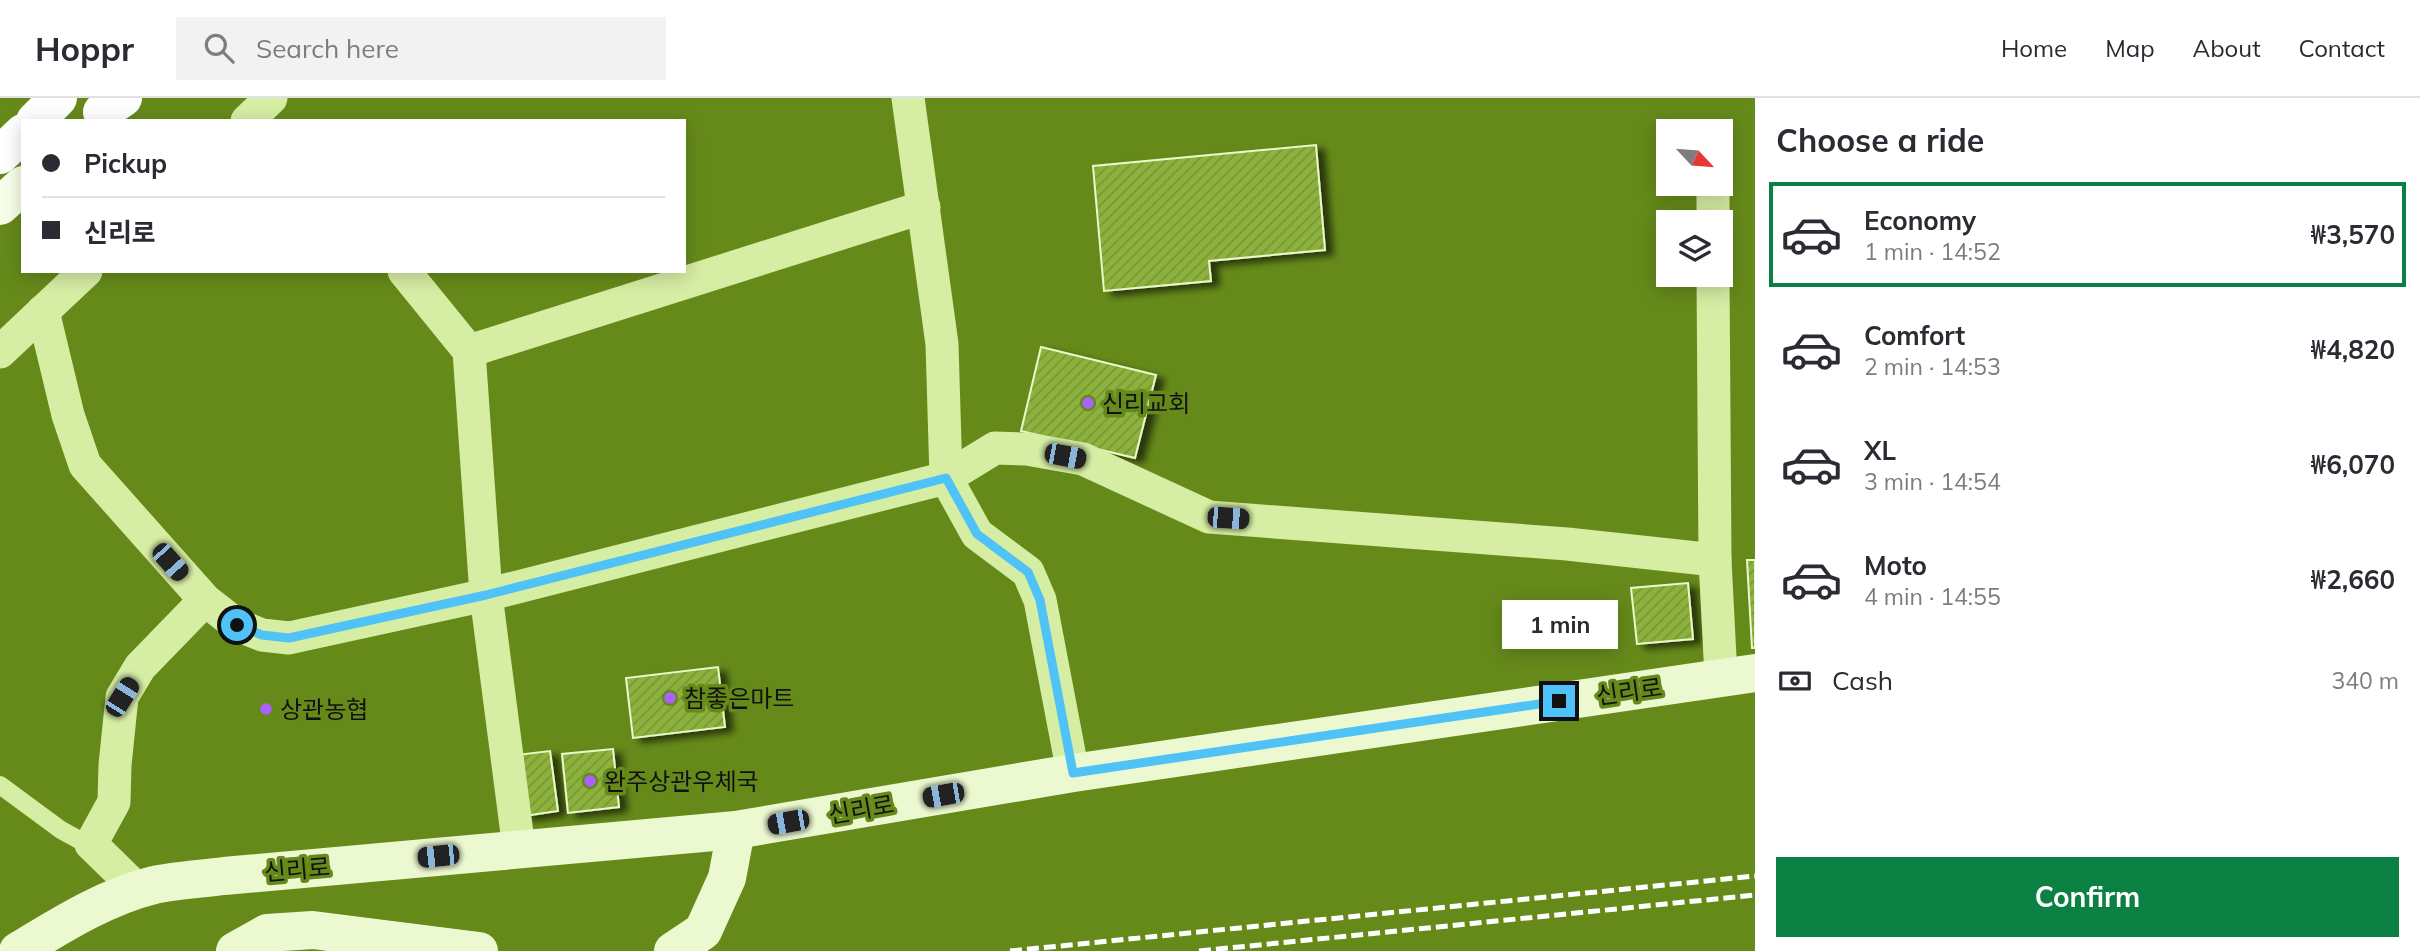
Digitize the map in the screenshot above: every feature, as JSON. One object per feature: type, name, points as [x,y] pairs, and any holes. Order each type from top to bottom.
[{"type":"highway","points":[[37,119],[58,98]]},
{"type":"highway","points":[[0,155],[21,135]]},
{"type":"main road","points":[[0,206],[21,187]]},
{"type":"main road","name":"신리로","points":[[18,951],[71,919],[154,885],[224,876],[736,830],[1073,773],[1738,675]]},
{"type":"main road","points":[[673,951],[703,931],[726,877],[736,830]]},
{"type":"main road","points":[[235,951],[267,933],[313,930],[479,951]]},
{"type":"street","points":[[908,98],[942,344],[946,478],[977,534],[1028,572],[1040,600],[1073,773]]},
{"type":"street","points":[[469,351],[924,207]]},
{"type":"street","points":[[0,352],[84,273]]},
{"type":"street","points":[[406,273],[469,351],[486,595],[519,849]]},
{"type":"street","points":[[1713,287],[1715,560],[1738,675]]},
{"type":"street","points":[[43,312],[68,415],[85,465],[205,600],[237,625],[262,635],[289,638],[486,595],[946,478],[995,448],[1027,449],[1083,459],[1209,517],[1567,544],[1715,560]]},
{"type":"street","points":[[139,891],[91,844],[114,802],[122,697],[140,667],[205,600]]},
{"type":"lane","points":[[0,785],[61,830],[96,849]]},
{"type":"building","points":[[1316,145],[1325,250],[1209,261],[1211,281],[1104,291],[1093,166]]},
{"type":"building","name":"신리교회","points":[[1041,347],[1156,375],[1135,458],[1021,431]]},
{"type":"building","points":[[1747,560],[1755,560],[1755,648],[1752,648]]},
{"type":"building","points":[[1688,583],[1693,639],[1637,644],[1631,588]]},
{"type":"building","points":[[718,667],[725,727],[633,738],[626,678]]},
{"type":"building","name":"완주상관우체국","points":[[613,749],[619,807],[568,813],[562,754]]},
{"type":"building","points":[[550,751],[558,811],[524,816],[516,755]]},
{"type":"railway","points":[[1010,951],[1755,876]]},
{"type":"railway","points":[[1199,951],[1755,895]]},
{"type":"place","name":"신리교회","points":[[1088,403]]},
{"type":"place","name":"참좋은마트","points":[[670,698]]},
{"type":"place","name":"상관농협","points":[[266,709]]},
{"type":"place","name":"완주상관우체국","points":[[590,781]]},
{"type":"route","points":[[237,625],[262,635],[289,638],[486,595],[946,478],[977,534],[1028,572],[1040,600],[1073,773],[1559,701]]}]
